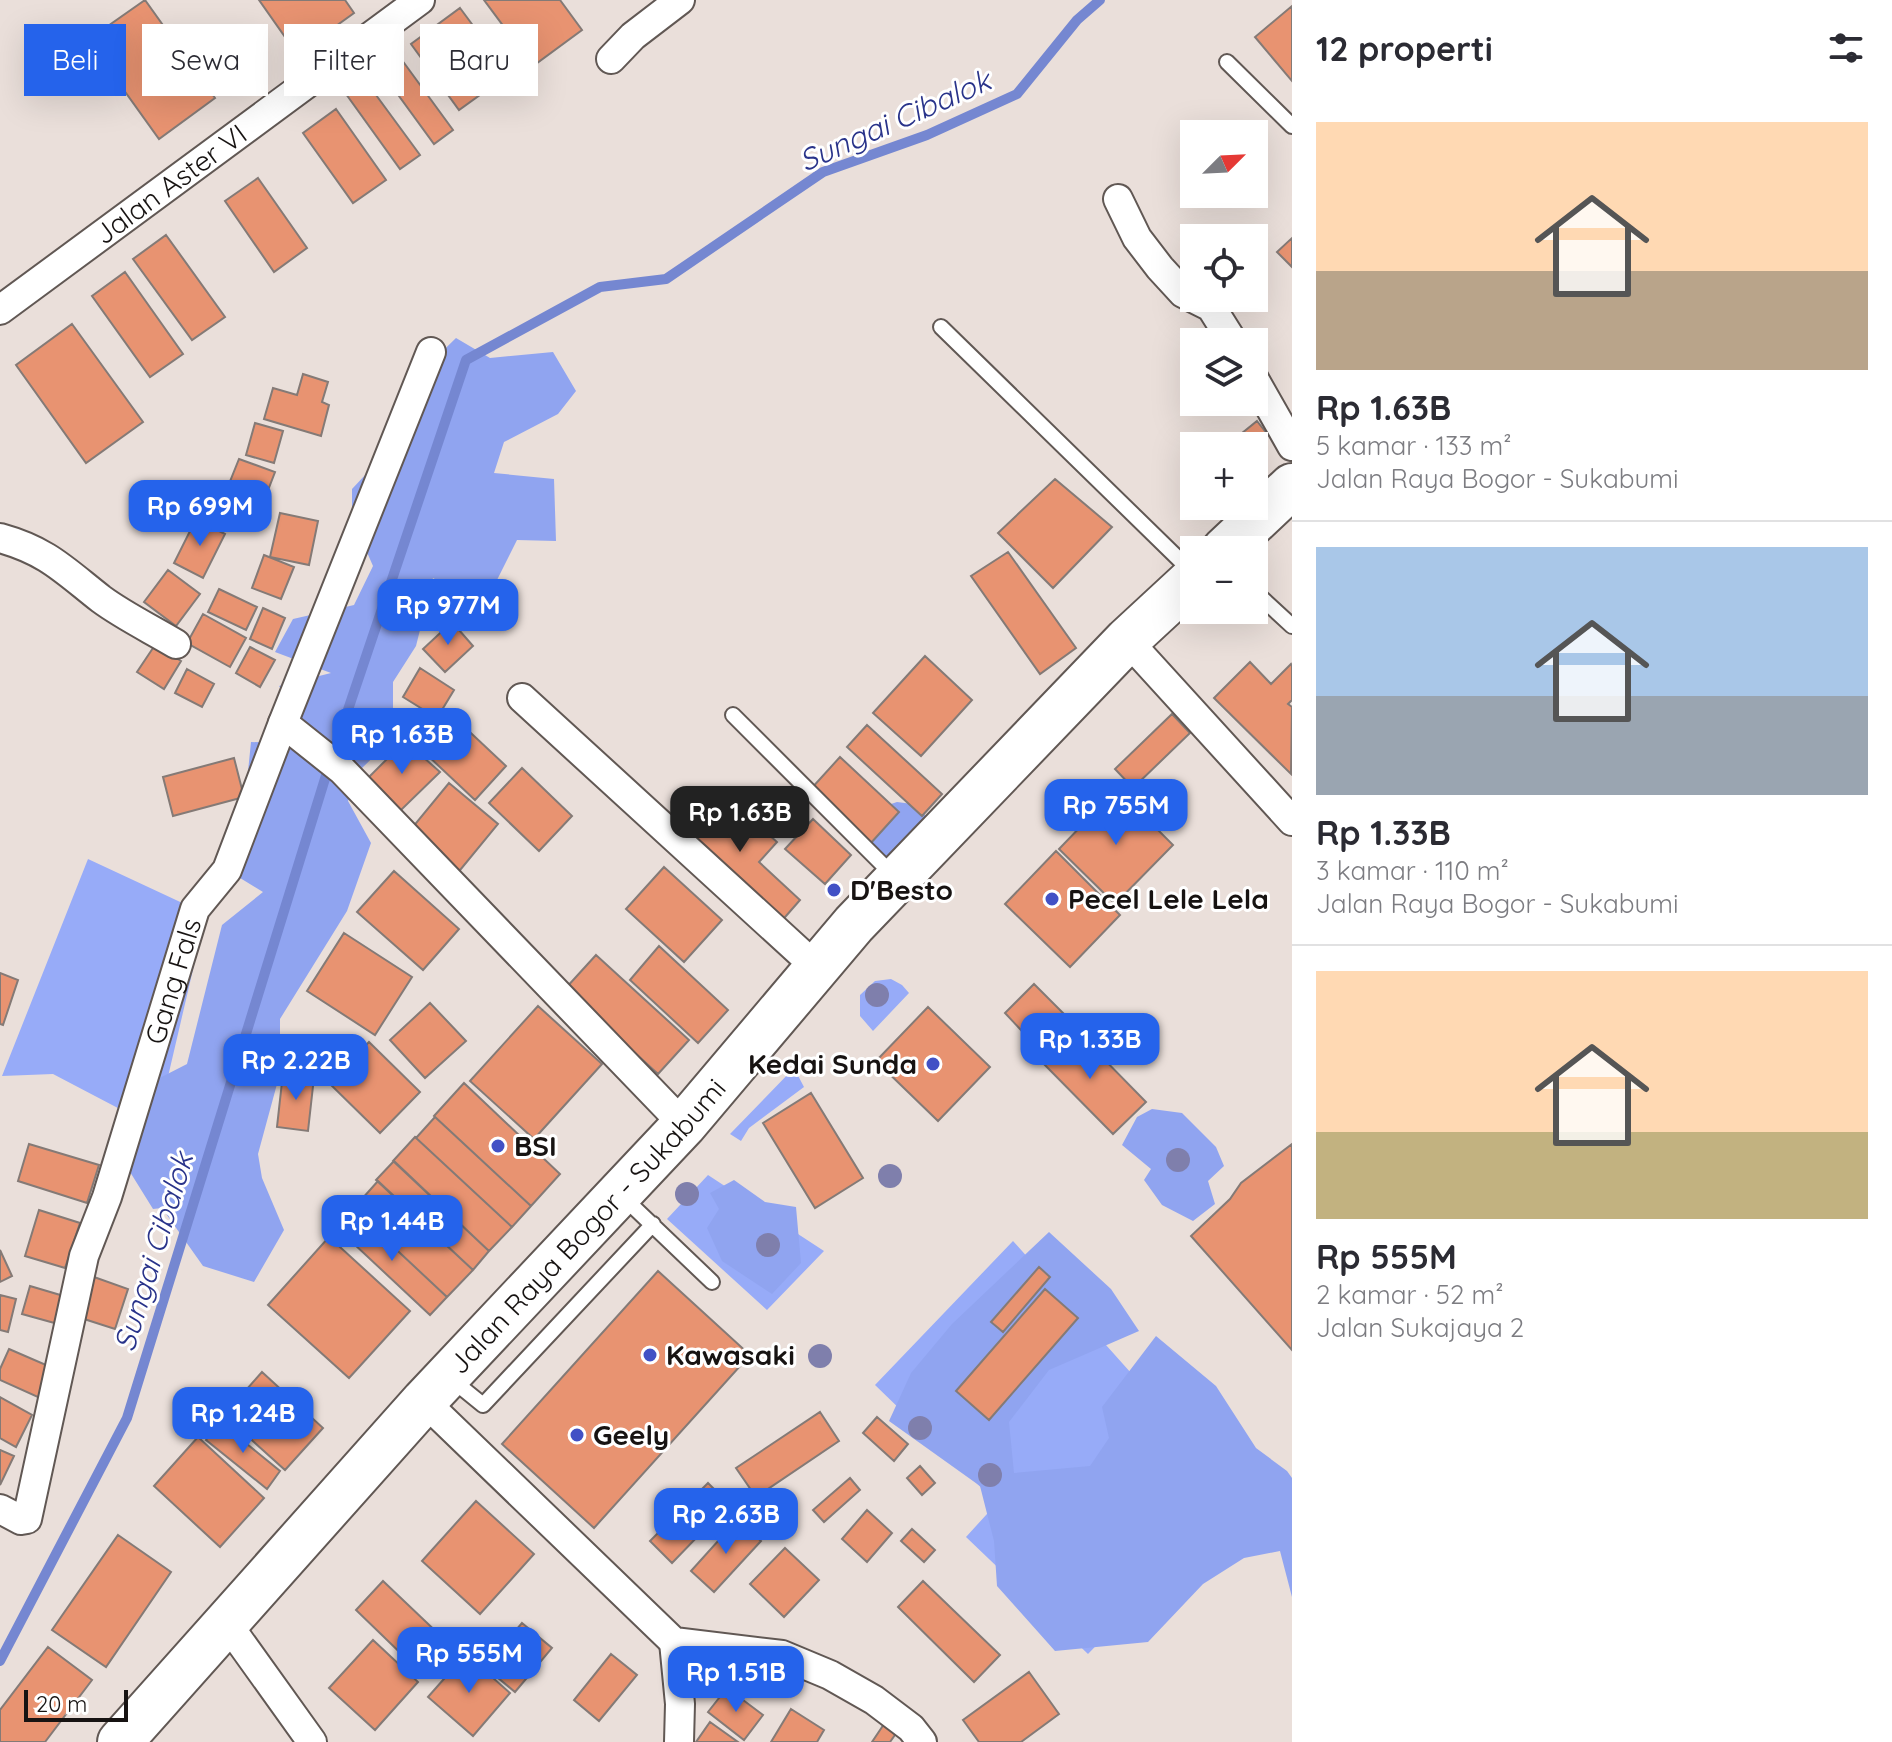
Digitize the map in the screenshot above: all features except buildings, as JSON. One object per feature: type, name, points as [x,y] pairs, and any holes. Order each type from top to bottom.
[{"type":"highway","points":[[1239,536],[1292,486]]},
{"type":"highway","name":"Jalan Raya Bogor - Sukabumi","points":[[120,1742],[435,1388],[684,1125],[816,967],[1127,640],[1180,589]]},
{"type":"street","name":"Jalan Aster VI","points":[[0,310],[420,0]]},
{"type":"street","points":[[611,59],[633,36],[680,0]]},
{"type":"street","points":[[1118,199],[1137,238],[1160,268],[1183,293],[1211,307],[1224,328]]},
{"type":"street","name":"Gang Fals","points":[[0,1509],[21,1520],[27,1519],[84,1256],[107,1197],[195,909],[227,870],[291,730],[431,352]]},
{"type":"street","points":[[1268,404],[1292,446]]},
{"type":"street","points":[[0,538],[29,546],[71,573],[102,600],[176,644]]},
{"type":"street","points":[[1127,640],[1292,821]]},
{"type":"street","points":[[522,698],[816,967]]},
{"type":"street","points":[[291,730],[342,770],[684,1125]]},
{"type":"street","points":[[435,1388],[674,1642],[680,1704],[679,1742]]},
{"type":"street","points":[[226,1622],[312,1742]]},
{"type":"street","points":[[674,1642],[782,1655],[830,1675],[874,1700],[911,1728],[922,1742]]},
{"type":"lane","points":[[1227,62],[1292,126]]},
{"type":"lane","points":[[941,327],[1180,562]]},
{"type":"lane","points":[[1268,604],[1292,626]]},
{"type":"lane","points":[[733,715],[897,879]]},
{"type":"lane","points":[[619,1193],[712,1282]]},
{"type":"lane","points":[[435,1388],[483,1405],[653,1224]]},
{"type":"shaded area","points":[[456,338],[490,358],[553,352],[576,391],[558,414],[504,442],[494,473],[554,479],[556,541],[517,540],[484,606],[433,578],[416,646],[393,682],[393,738],[362,768],[348,801],[371,843],[347,911],[280,1019],[280,1073],[258,1154],[262,1178],[284,1230],[254,1282],[203,1266],[162,1208],[153,1209],[117,1151],[144,1086],[187,1064],[222,925],[263,892],[227,870],[245,801],[251,742],[321,744],[279,686],[331,673],[275,652],[293,619],[354,605],[373,566],[352,518],[352,489],[397,441],[411,382]]},
{"type":"shaded area","points":[[897,802],[920,805],[930,826],[888,871],[866,856],[879,808]]},
{"type":"shaded area","points":[[88,859],[206,914],[156,1128],[53,1074],[2,1076]]},
{"type":"shaded area","points":[[891,979],[909,993],[873,1031],[860,1016],[860,995],[875,981]]},
{"type":"shaded area","points":[[794,1068],[804,1087],[749,1128],[741,1141],[730,1134]]},
{"type":"shaded area","points":[[1152,1109],[1182,1113],[1216,1147],[1224,1166],[1208,1181],[1215,1204],[1193,1221],[1162,1205],[1144,1180],[1151,1169],[1122,1145],[1137,1117]]},
{"type":"shaded area","points":[[708,1175],[824,1251],[767,1310],[667,1219]]},
{"type":"shaded area","points":[[734,1180],[765,1202],[796,1207],[801,1263],[772,1294],[722,1261],[707,1228],[719,1209],[710,1193]]},
{"type":"shaded area","points":[[1049,1232],[1111,1289],[1139,1331],[1049,1370],[1009,1422],[1014,1473],[1090,1466],[1109,1438],[1102,1407],[1156,1336],[1216,1386],[1256,1448],[1292,1478],[1292,1597],[1280,1551],[1244,1558],[1203,1584],[1148,1642],[1055,1651],[997,1586],[994,1541],[980,1486],[889,1421],[911,1373],[952,1324]]},
{"type":"shaded area","points":[[1013,1241],[1241,1496],[1088,1654],[966,1537],[997,1503],[875,1385]]},
{"type":"waterway","name":"Sungai Cibalok","points":[[0,1661],[127,1418],[328,769],[466,360],[600,287],[666,279],[823,172],[927,135],[1017,94],[1077,20],[1100,0]]},
{"type":"place","name":"D'Besto","points":[[834,890]]},
{"type":"place","name":"Pecel Lele Lela","points":[[1052,899]]},
{"type":"place","name":"Kedai Sunda","points":[[933,1064]]},
{"type":"place","name":"BSI","points":[[498,1146]]},
{"type":"place","name":"Kawasaki","points":[[650,1355]]},
{"type":"place","name":"Geely","points":[[577,1435]]}]
